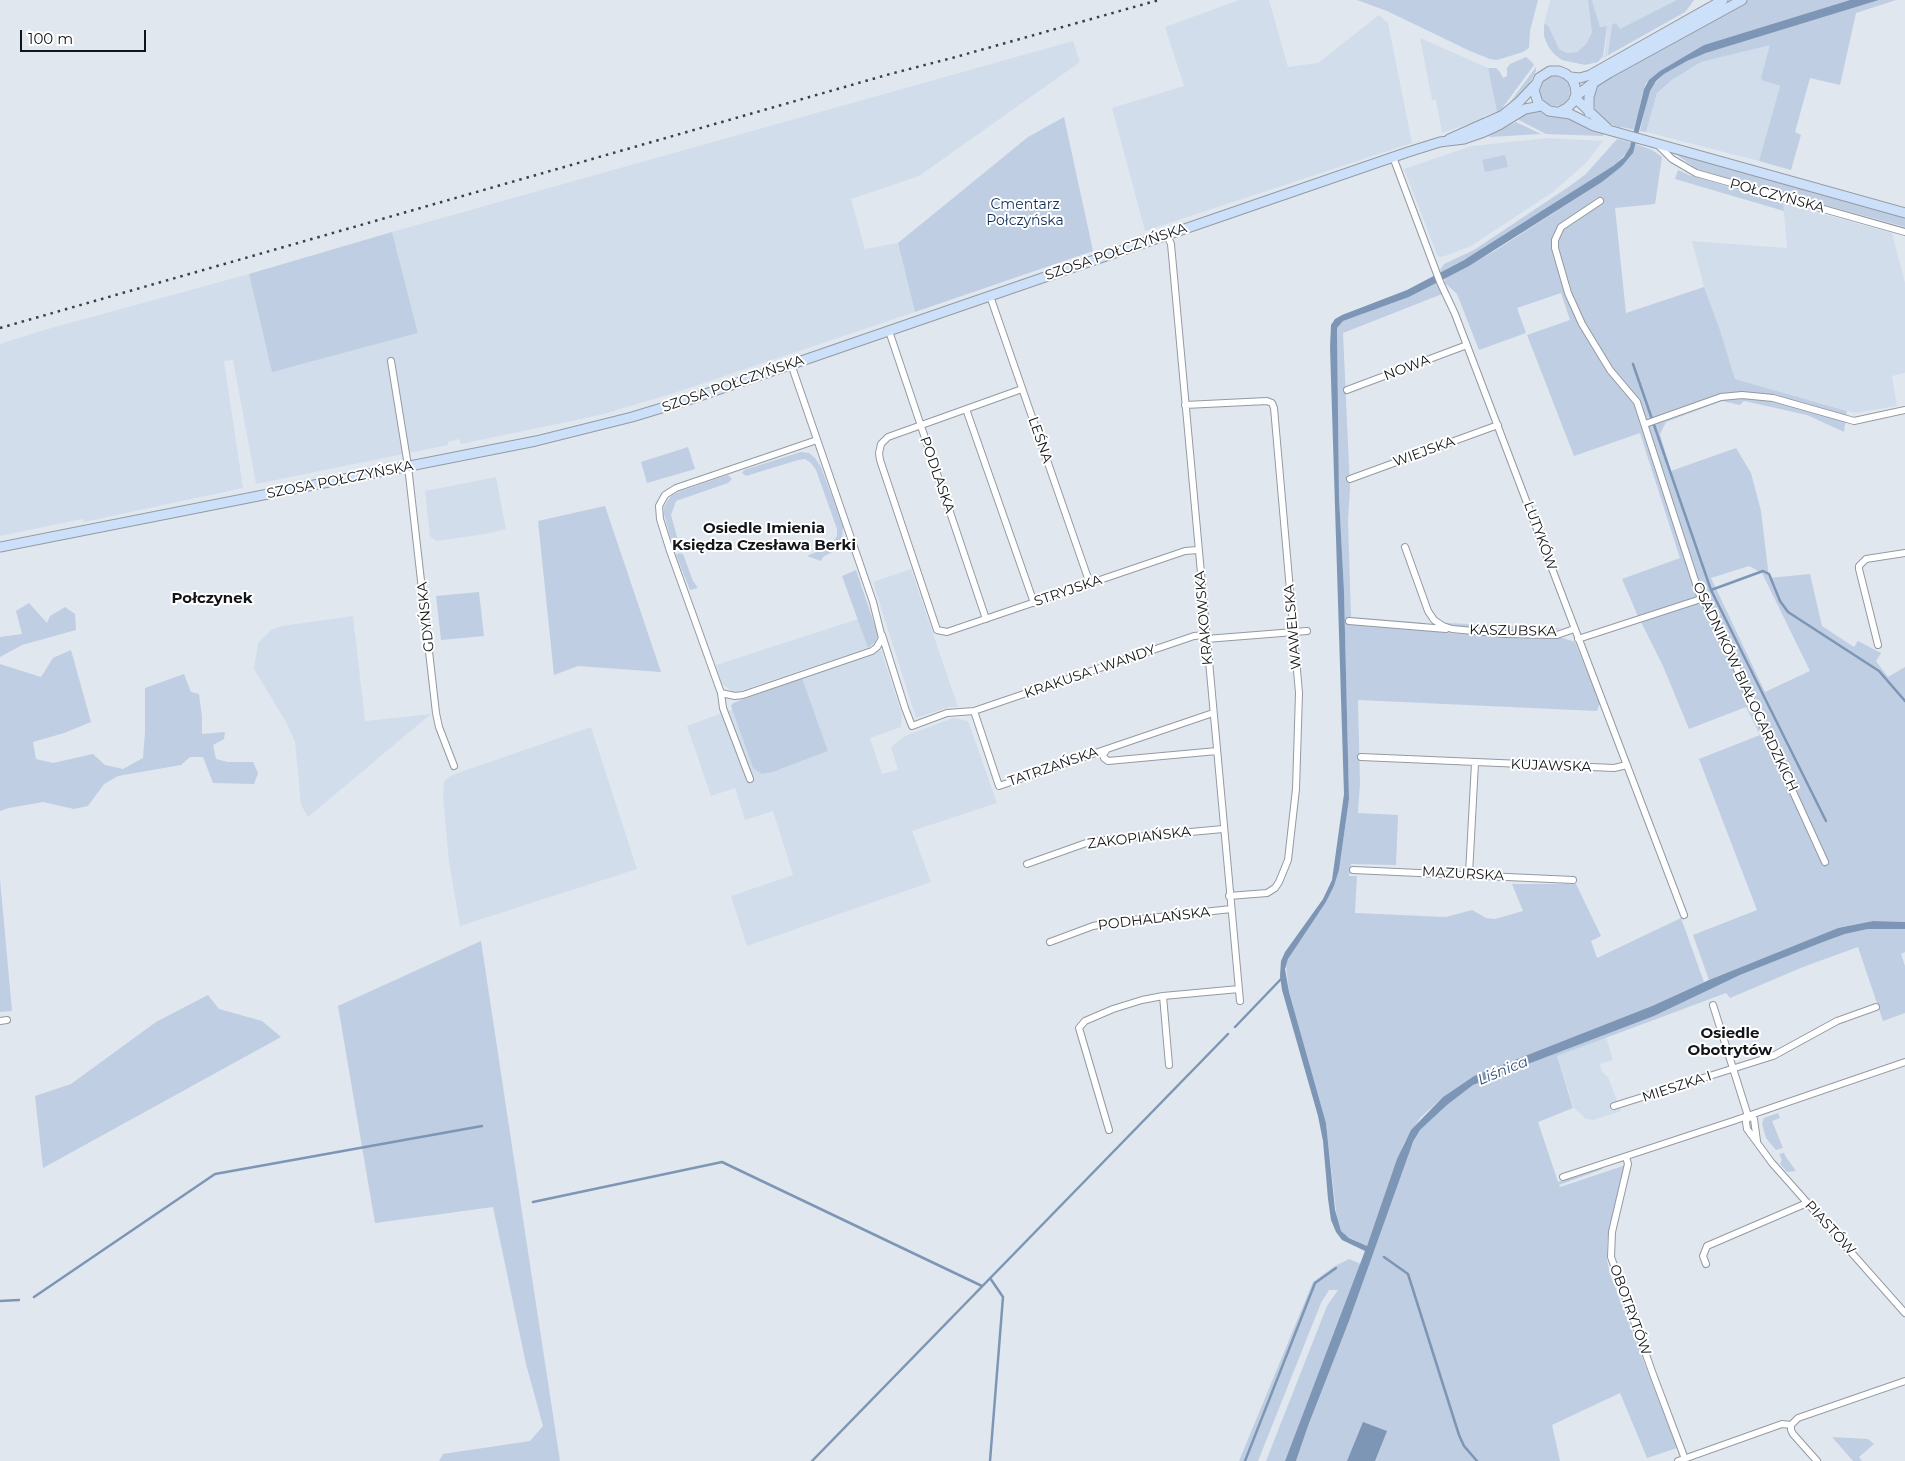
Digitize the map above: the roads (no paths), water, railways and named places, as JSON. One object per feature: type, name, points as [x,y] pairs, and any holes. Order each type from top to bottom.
[{"type":"main road","points":[[1571,78],[1590,75],[1723,0]]},
{"type":"main road","points":[[1575,98],[1575,86],[1571,78],[1563,72],[1552,71],[1542,75],[1536,84],[1535,97],[1541,106],[1551,112],[1561,112],[1571,106],[1575,98],[1594,82],[1742,0]]},
{"type":"main road","points":[[1589,113],[1589,97],[1594,82]]},
{"type":"main road","name":"SZOSA POŁCZYŃSKA","points":[[0,547],[567,434],[688,400],[1167,234],[1445,141],[1503,115],[1520,102],[1536,84]]},
{"type":"main road","name":"POŁCZYŃSKA","points":[[1575,98],[1608,129]]},
{"type":"main road","name":"SZOSA POŁCZYŃSKA","points":[[1445,141],[1464,139],[1484,132],[1525,109],[1541,106]]},
{"type":"main road","name":"POŁCZYŃSKA","points":[[1561,112],[1578,116],[1594,126],[1905,213]]},
{"type":"street","name":"POŁCZYŃSKA","points":[[1657,144],[1672,159],[1696,173],[1905,232]]},
{"type":"street","name":"LUTYKÓW","points":[[1393,157],[1440,282],[1456,314],[1684,915]]},
{"type":"street","name":"OSADNIKÓW BIAŁOGARDZKICH","points":[[1600,201],[1561,227],[1555,240],[1555,248],[1568,293],[1582,324],[1610,370],[1637,402],[1650,423],[1701,599],[1707,606],[1731,656],[1825,862]]},
{"type":"street","name":"KRAKOWSKA","points":[[1167,234],[1171,244],[1240,1001]]},
{"type":"street","name":"LEŚNA","points":[[990,296],[1090,584]]},
{"type":"street","name":"PODLASKA","points":[[889,331],[986,619]]},
{"type":"street","name":"NOWA","points":[[1347,390],[1467,345]]},
{"type":"street","name":"GDYŃSKA","points":[[391,361],[408,466],[436,713],[439,727],[454,766]]},
{"type":"street","points":[[721,693],[735,696],[743,695],[872,651],[882,640],[881,632],[791,364]]},
{"type":"street","points":[[920,424],[1022,389]]},
{"type":"street","points":[[1650,423],[1721,397],[1742,395],[1773,398],[1854,421],[1905,410]]},
{"type":"street","name":"WAWELSKA","points":[[1185,405],[1266,401],[1272,402],[1274,408],[1299,693],[1296,790],[1288,860],[1279,882],[1271,891],[1262,895],[1230,896]]},
{"type":"street","points":[[966,408],[1034,603]]},
{"type":"street","name":"STRYJSKA","points":[[920,424],[885,438],[879,453],[937,630],[947,632],[1185,551],[1198,550]]},
{"type":"street","name":"WIEJSKA","points":[[1350,479],[1498,425]]},
{"type":"street","points":[[750,779],[723,708],[721,693],[663,530],[659,512],[661,502],[667,494],[676,488],[817,440]]},
{"type":"street","name":"KASZUBSKA","points":[[1405,547],[1428,611],[1434,620],[1452,629]]},
{"type":"street","points":[[1878,645],[1859,569],[1866,559],[1905,553]]},
{"type":"street","points":[[1578,639],[1701,599]]},
{"type":"street","name":"KASZUBSKA","points":[[1350,621],[1506,634],[1557,635],[1574,629]]},
{"type":"street","name":"KRAKUSA I WANDY","points":[[881,632],[912,726],[947,713],[974,711],[1193,637],[1307,631]]},
{"type":"street","name":"TATRZAŃSKA","points":[[974,711],[999,786],[1213,713]]},
{"type":"street","name":"TATRZAŃSKA","points":[[1106,749],[1103,755],[1108,761],[1216,751]]},
{"type":"street","name":"KUJAWSKA","points":[[1361,757],[1614,768],[1627,765]]},
{"type":"street","points":[[1469,874],[1475,763]]},
{"type":"street","name":"ZAKOPIAŃSKA","points":[[1027,864],[1090,842],[1223,829]]},
{"type":"street","name":"MAZURSKA","points":[[1353,870],[1573,880]]},
{"type":"street","name":"PODHALAŃSKA","points":[[1050,942],[1100,925],[1231,910]]},
{"type":"street","points":[[1109,1130],[1079,1028],[1085,1021],[1113,1008],[1163,996],[1239,990]]},
{"type":"street","points":[[1163,996],[1169,1065]]},
{"type":"street","name":"PIASTÓW","points":[[1713,1005],[1748,1116],[1754,1120],[1757,1141],[1772,1163],[1905,1313]]},
{"type":"street","name":"MIESZKA I","points":[[1614,1106],[1773,1056],[1837,1021],[1876,1007]]},
{"type":"street","points":[[0,1021],[8,1020]]},
{"type":"street","points":[[1563,1177],[1905,1062]]},
{"type":"street","name":"OBOTRYTÓW","points":[[1626,1157],[1628,1164],[1612,1232],[1611,1257],[1682,1460]]},
{"type":"street","points":[[1706,1264],[1703,1256],[1707,1246],[1807,1203]]},
{"type":"street","points":[[1817,1461],[1791,1430],[1792,1425],[1798,1418],[1905,1381]]},
{"type":"street","points":[[1682,1460],[1782,1424],[1792,1425]]},
{"type":"water","name":"Liśnica","points":[[1850,0],[1879,0],[1706,53],[1664,74],[1656,81],[1650,91],[1633,153],[1622,166],[1602,182],[1469,266],[1409,297],[1343,321],[1337,328],[1339,497],[1344,591],[1349,799],[1339,870],[1334,886],[1326,902],[1288,959],[1285,969],[1289,992],[1326,1123],[1335,1210],[1341,1231],[1349,1238],[1367,1246],[1397,1159],[1411,1130],[1443,1097],[1474,1076],[1652,1006],[1709,980],[1838,928],[1873,921],[1905,922],[1905,929],[1868,929],[1845,934],[1823,942],[1740,975],[1654,1016],[1473,1085],[1447,1105],[1420,1130],[1413,1142],[1349,1321],[1296,1461],[1285,1461],[1365,1251],[1342,1240],[1331,1220],[1323,1141],[1318,1116],[1282,990],[1280,976],[1281,961],[1285,952],[1323,899],[1332,880],[1344,794],[1330,347],[1331,325],[1335,319],[1342,315],[1407,290],[1464,260],[1613,166],[1624,157],[1630,147],[1644,89],[1649,80],[1660,71],[1704,45]]},
{"type":"water","points":[[1363,1422],[1387,1431],[1375,1461],[1347,1461]]},
{"type":"waterway","points":[[1633,364],[1711,590],[1826,821]]},
{"type":"waterway","points":[[1711,590],[1763,571],[1769,574],[1780,601],[1788,612],[1879,671],[1905,701]]},
{"type":"waterway","points":[[1235,1027],[1282,978]]},
{"type":"waterway","points":[[812,1461],[1228,1034]]},
{"type":"waterway","points":[[34,1297],[215,1174],[482,1126]]},
{"type":"waterway","points":[[533,1202],[722,1162],[982,1286]]},
{"type":"waterway","points":[[1384,1257],[1408,1274],[1459,1435],[1464,1446],[1477,1461]]},
{"type":"waterway","points":[[1245,1461],[1315,1283],[1336,1268]]},
{"type":"waterway","points":[[990,1278],[1003,1297],[990,1461]]},
{"type":"waterway","points":[[0,1301],[19,1300]]},
{"type":"railway","points":[[0,328],[890,74],[1159,0]]},
{"type":"district","name":"Osiedle Imienia Księdza Czesława Berki","points":[[764,538]]},
{"type":"district","name":"Połczynek","points":[[212,599]]},
{"type":"district","name":"Osiedle Obotrytów","points":[[1730,1042]]},
{"type":"park label","name":"Cmentarz Połczyńska","points":[[1025,214]]}]
